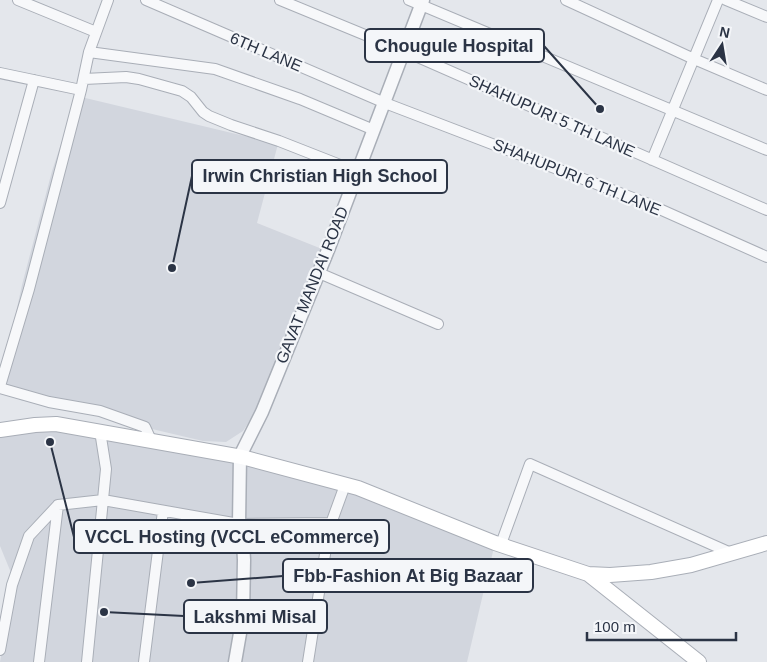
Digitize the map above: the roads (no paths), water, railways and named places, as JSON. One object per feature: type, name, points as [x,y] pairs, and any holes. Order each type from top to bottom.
[{"type":"main road","points":[[0,430],[56,424],[240,456],[345,485],[500,544],[588,574],[610,575],[651,572],[691,565],[767,544]]},
{"type":"main road","points":[[588,574],[699,662]]},
{"type":"street","points":[[18,0],[96,32]]},
{"type":"street","points":[[108,0],[89,52],[81,90],[36,261],[0,387],[48,402],[109,414],[145,427],[151,440]]},
{"type":"street","name":"6TH LANE","points":[[146,0],[385,103]]},
{"type":"street","name":"SHAHUPURI 5 TH LANE","points":[[280,0],[404,51],[767,210]]},
{"type":"street","points":[[409,0],[422,3],[767,150]]},
{"type":"street","points":[[566,0],[694,59],[767,90]]},
{"type":"street","points":[[652,160],[718,0]]},
{"type":"street","points":[[726,0],[767,17]]},
{"type":"street","name":"GAVAT MANDAI ROAD","points":[[240,456],[262,412],[319,273],[422,3]]},
{"type":"street","points":[[89,52],[215,69],[292,96],[374,130]]},
{"type":"street","points":[[85,72],[139,79],[182,91],[192,96],[203,112],[209,116],[358,172]]},
{"type":"street","points":[[0,73],[81,90]]},
{"type":"street","points":[[0,203],[34,80]]},
{"type":"street","name":"SHAHUPURI 6 TH LANE","points":[[385,103],[646,204],[767,257]]},
{"type":"street","points":[[319,273],[438,324]]},
{"type":"street","points":[[87,662],[106,469],[100,431]]},
{"type":"street","points":[[235,662],[243,616],[244,578],[243,542],[239,524],[240,456]]},
{"type":"street","points":[[500,544],[530,464],[731,553]]},
{"type":"street","points":[[308,662],[332,523],[345,485]]},
{"type":"street","points":[[0,650],[12,585],[29,536],[58,506],[103,500],[239,524],[332,523]]},
{"type":"street","points":[[39,662],[58,506]]},
{"type":"street","points":[[144,662],[163,510]]},
{"type":"place","name":"Chougule Hospital","points":[[600,109]]},
{"type":"place","name":"Irwin Christian High School","points":[[172,268]]},
{"type":"place","name":"VCCL Hosting (VCCL eCommerce)","points":[[50,442]]},
{"type":"place","name":"Fbb-Fashion At Big Bazaar","points":[[191,583]]},
{"type":"place","name":"Lakshmi Misal","points":[[104,612]]}]
